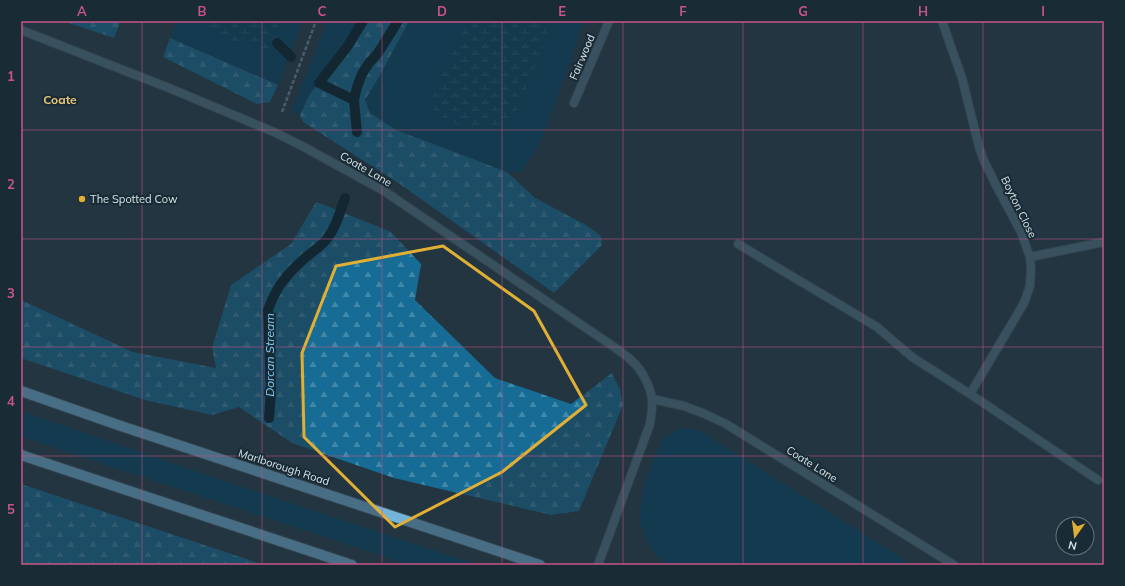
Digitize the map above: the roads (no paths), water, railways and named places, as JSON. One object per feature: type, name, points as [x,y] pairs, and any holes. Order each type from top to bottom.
[{"type":"main road","name":"Marlborough Road","points":[[21,390],[118,425],[540,565]]},
{"type":"main road","points":[[21,455],[352,565]]},
{"type":"street","name":"Fairwood","points":[[574,103],[609,21]]},
{"type":"street","name":"Boyton Close","points":[[942,21],[962,78],[979,147],[984,161],[1021,232],[1030,257],[1031,269],[1030,286],[1024,303],[970,394]]},
{"type":"street","name":"Coate Lane","points":[[21,30],[169,88],[274,132],[304,147],[384,191],[633,361],[641,372],[652,399],[650,424],[598,565]]},
{"type":"street","points":[[1030,257],[1104,242]]},
{"type":"street","points":[[738,244],[877,327],[912,357],[1098,480]]},
{"type":"street","name":"Coate Lane","points":[[652,399],[684,406],[726,424],[954,565]]},
{"type":"waterway","points":[[354,100],[319,83],[347,47],[363,21]]},
{"type":"waterway","name":"Dorcan Stream","points":[[357,132],[354,100],[357,87],[362,74],[378,53],[398,21]]},
{"type":"waterway","points":[[277,43],[291,57]]},
{"type":"waterway","name":"Dorcan Stream","points":[[269,418],[271,392],[268,310],[278,288],[287,275],[326,240],[337,220],[345,198]]},
{"type":"place","name":"The Spotted Cow","points":[[82,199]]},
{"type":"district","name":"Coate","points":[[60,99]]}]
